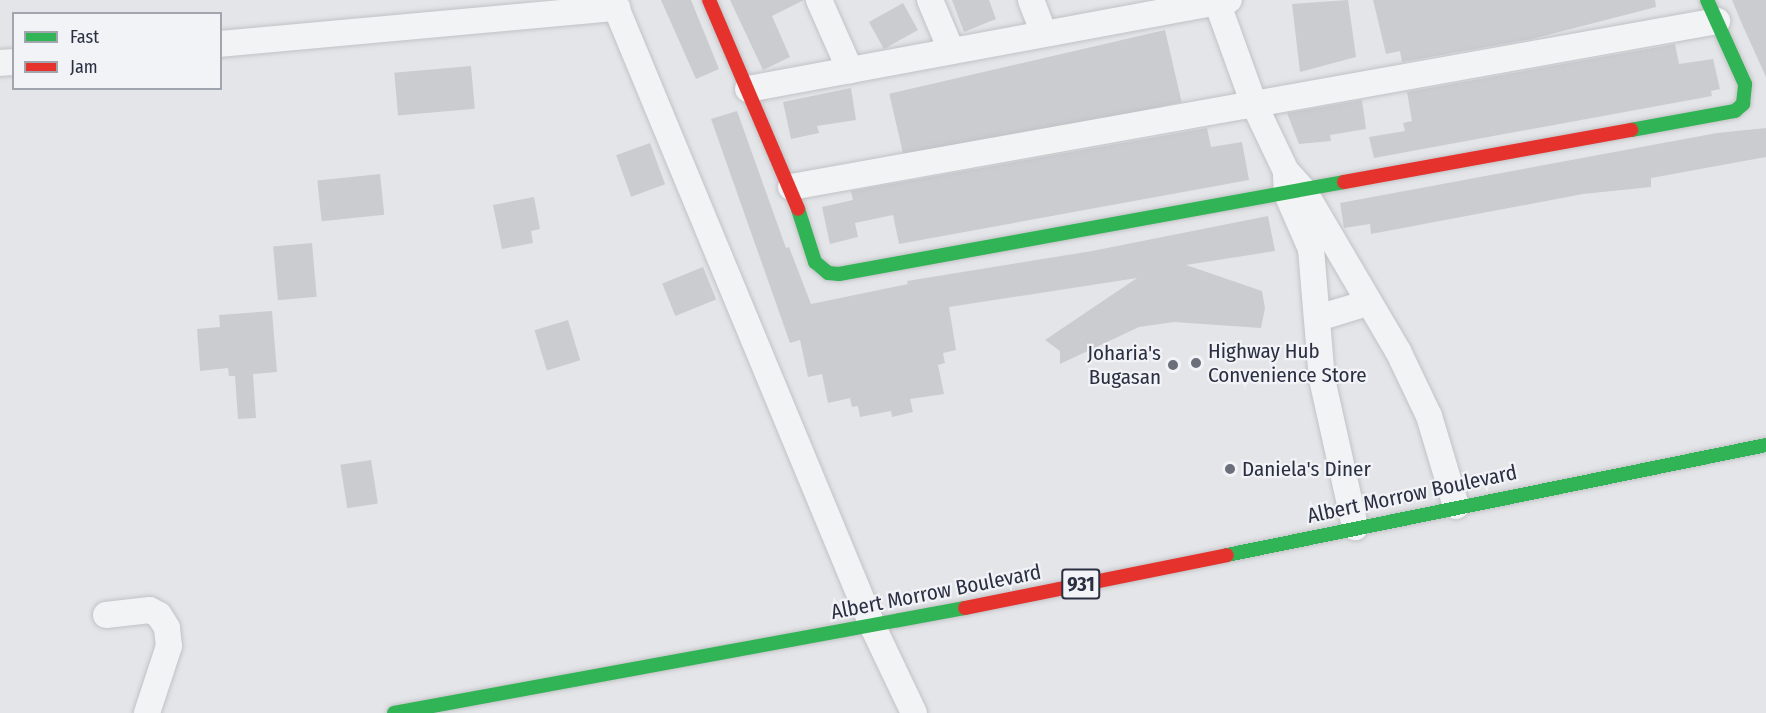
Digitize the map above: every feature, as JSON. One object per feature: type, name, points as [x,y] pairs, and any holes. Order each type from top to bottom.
[{"type":"main road","points":[[709,0],[791,187],[815,262],[828,273],[839,274],[1292,185],[1735,111],[1743,104],[1745,84],[1712,10]]},
{"type":"main road","name":"Albert Morrow Boulevard","points":[[394,713],[873,627],[1355,526],[1766,445]]},
{"type":"street","points":[[819,0],[850,70]]},
{"type":"street","points":[[930,0],[951,50]]},
{"type":"street","points":[[1031,0],[1044,34]]},
{"type":"street","points":[[748,89],[1044,34],[1122,9],[1223,1],[1254,104],[1292,185],[1398,351],[1429,416],[1456,506]]},
{"type":"street","points":[[222,44],[615,4],[873,627],[914,713]]},
{"type":"street","points":[[791,187],[1254,104],[1712,10]]},
{"type":"street","points":[[1292,185],[1311,249],[1322,379],[1355,526]]},
{"type":"street","points":[[1318,318],[1367,303]]},
{"type":"street","points":[[105,615],[150,610],[159,615],[167,628],[169,646],[147,713]]},
{"type":"building","points":[[661,0],[691,0],[719,69],[696,79]]},
{"type":"building","points":[[730,0],[804,0],[772,16],[790,57],[763,70]]},
{"type":"building","points":[[952,0],[989,0],[996,19],[964,32]]},
{"type":"building","points":[[1348,0],[1356,57],[1300,72],[1292,4]]},
{"type":"building","points":[[1373,0],[1655,0],[1656,7],[1532,39],[1402,62],[1400,51],[1386,54]]},
{"type":"building","points":[[1732,0],[1766,0],[1766,77],[1742,24]]},
{"type":"building","points":[[903,3],[918,30],[884,49],[869,22]]},
{"type":"building","points":[[1165,30],[1182,102],[906,166],[889,94]]},
{"type":"building","points":[[1675,44],[1679,64],[1713,59],[1720,89],[1711,91],[1712,96],[1374,158],[1369,137],[1405,131],[1403,123],[1412,121],[1407,92]]},
{"type":"building","points":[[471,66],[475,109],[398,116],[394,73]]},
{"type":"building","points":[[851,88],[856,120],[817,126],[819,133],[791,139],[783,102]]},
{"type":"building","points":[[1362,100],[1366,129],[1330,135],[1331,141],[1299,144],[1287,113]]},
{"type":"building","points":[[737,111],[786,248],[789,247],[811,304],[908,284],[907,281],[1092,251],[1268,216],[1275,251],[1186,265],[1262,291],[1265,308],[1261,328],[1174,322],[1139,327],[1060,364],[1060,351],[1045,340],[1137,278],[949,307],[956,350],[943,353],[945,363],[938,365],[944,394],[910,399],[913,412],[892,417],[891,411],[860,417],[858,406],[852,407],[850,398],[828,403],[822,374],[808,377],[800,340],[790,343],[711,119]]},
{"type":"building","points":[[1207,128],[1211,147],[1242,142],[1249,180],[899,244],[893,215],[855,223],[858,237],[830,244],[822,207],[853,200],[851,191]]},
{"type":"building","points":[[1766,128],[1766,157],[1651,178],[1651,187],[1583,194],[1371,234],[1370,224],[1344,228],[1340,203],[1717,133]]},
{"type":"building","points":[[650,143],[665,184],[631,197],[616,155]]},
{"type":"building","points":[[380,174],[384,215],[322,221],[317,181]]},
{"type":"building","points":[[534,197],[540,229],[531,231],[533,243],[502,249],[493,205]]},
{"type":"building","points":[[312,243],[317,297],[278,300],[273,246]]},
{"type":"building","points":[[703,267],[716,299],[675,316],[662,283]]},
{"type":"building","points":[[272,311],[277,372],[253,374],[256,418],[238,419],[235,376],[229,376],[228,368],[200,371],[197,329],[220,327],[219,315]]},
{"type":"building","points":[[568,320],[580,360],[547,370],[535,330]]},
{"type":"building","points":[[371,460],[378,503],[347,508],[340,465]]},
{"type":"traffic: fast","points":[[1631,130],[1735,111],[1743,104],[1745,84],[1707,0]]},
{"type":"traffic: fast","points":[[798,209],[815,262],[828,273],[839,274],[1344,182]]},
{"type":"traffic: fast","points":[[1227,555],[1766,445]]},
{"type":"traffic: fast","points":[[394,713],[965,608]]},
{"type":"traffic: jam","points":[[709,0],[798,209]]},
{"type":"traffic: jam","points":[[1344,182],[1631,130]]},
{"type":"traffic: jam","points":[[965,608],[1227,555]]},
{"type":"place","name":"Highway Hub Convenience Store","points":[[1196,363]]},
{"type":"place","name":"Joharia's Bugasan","points":[[1173,365]]},
{"type":"place","name":"Daniela's Diner","points":[[1230,469]]}]
